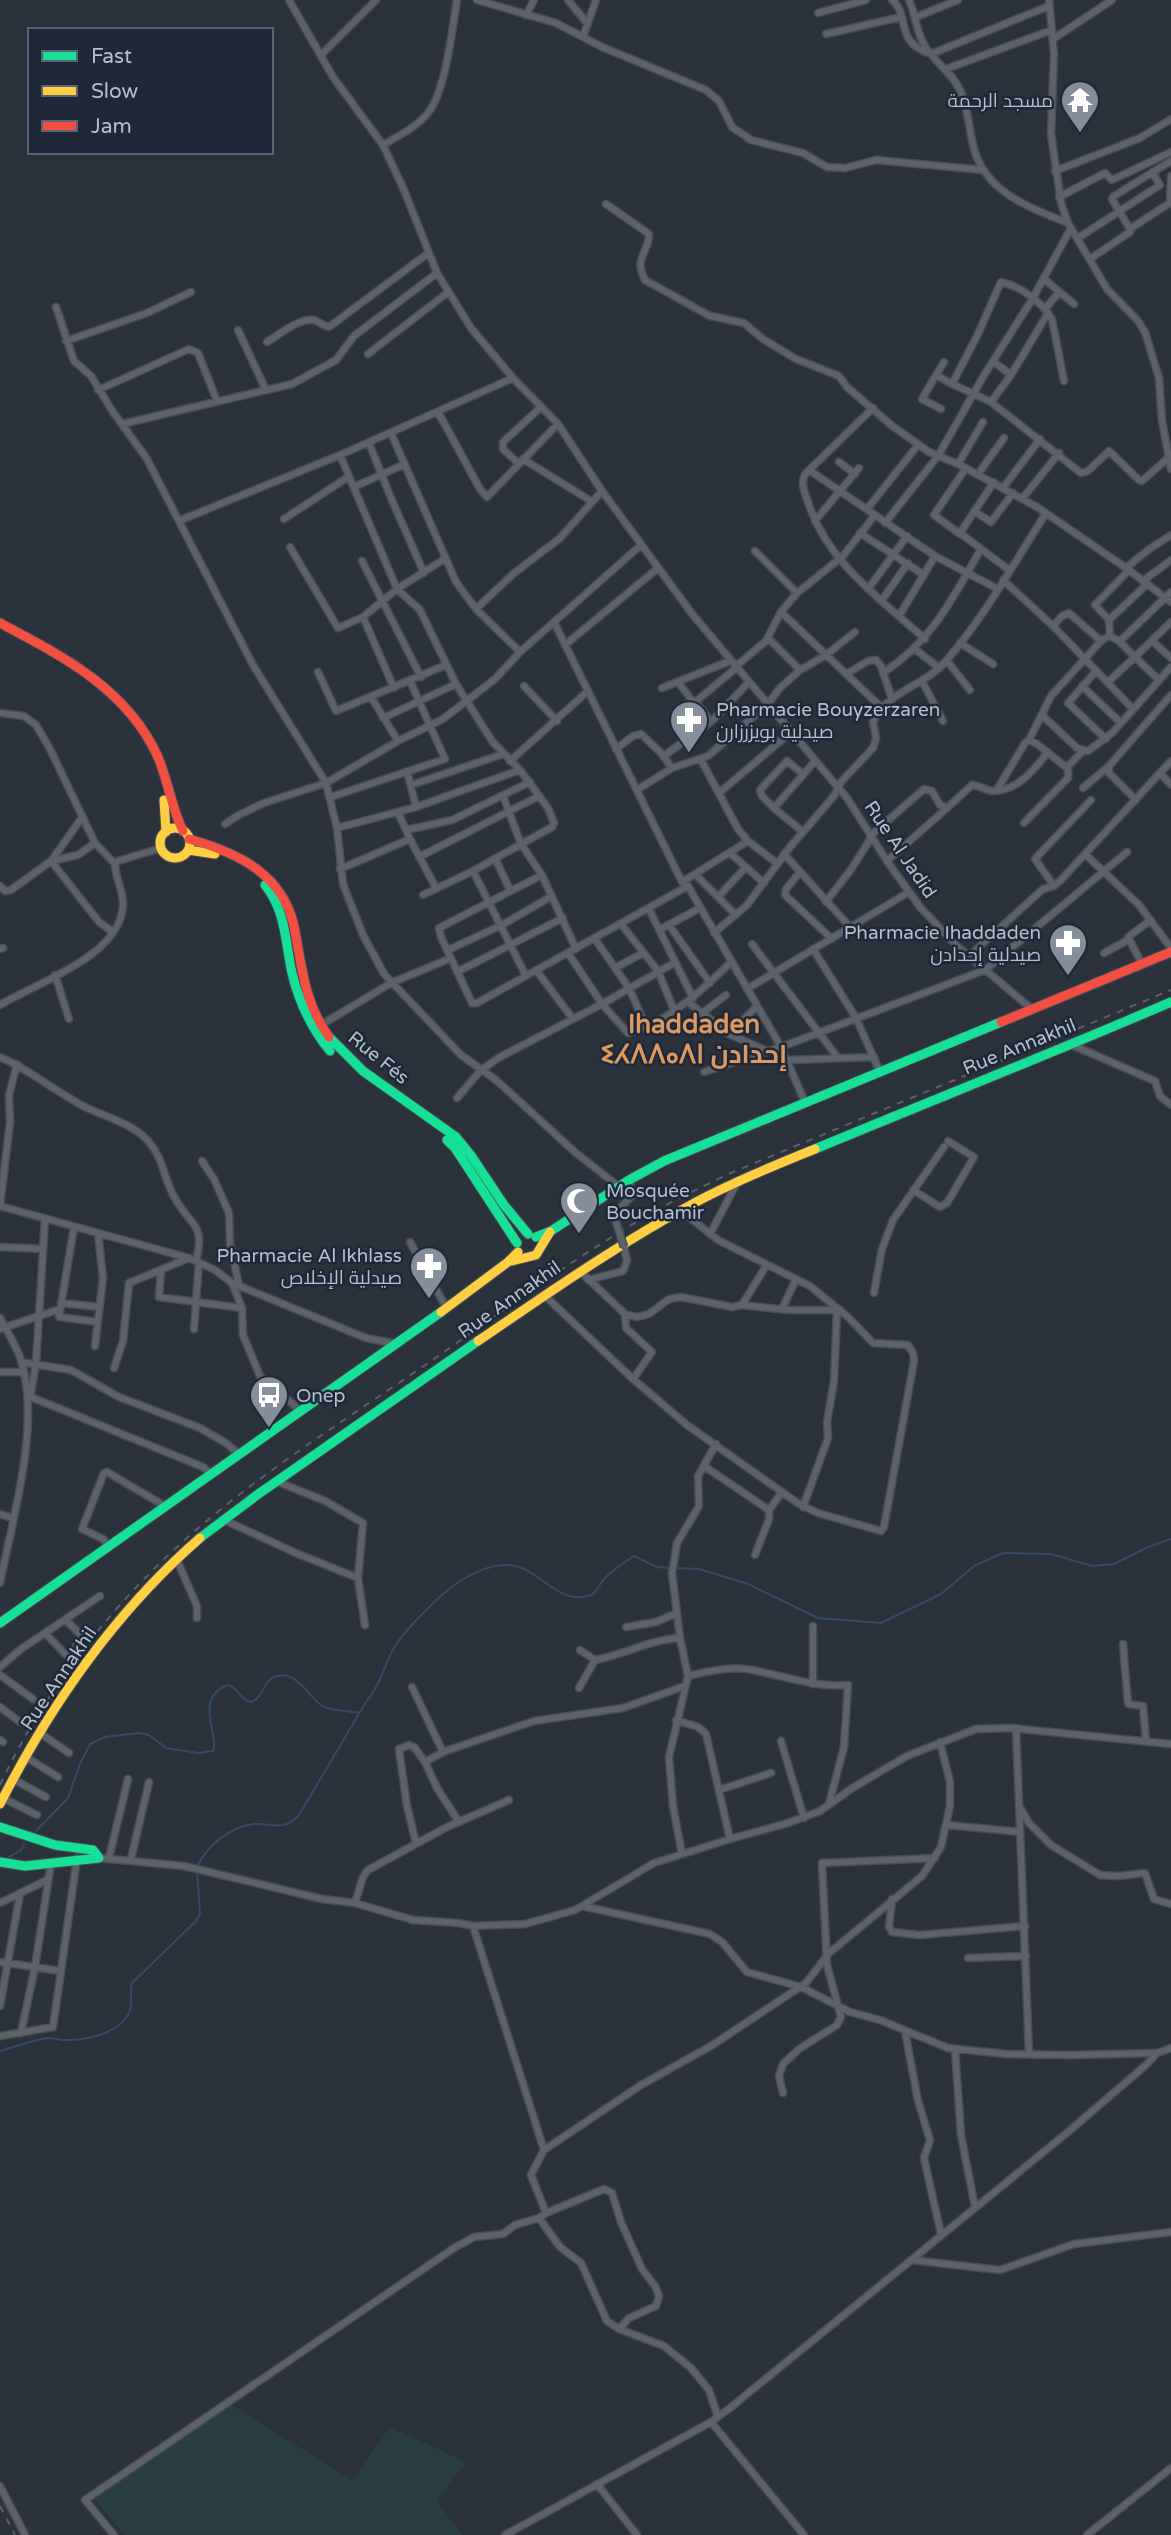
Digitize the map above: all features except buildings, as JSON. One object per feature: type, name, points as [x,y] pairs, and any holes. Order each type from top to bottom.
[{"type":"main road","points":[[0,622],[92,674],[121,700],[145,732],[157,755],[175,815],[186,835],[188,850],[177,858],[164,854],[161,848],[160,842],[166,832],[166,814],[159,781],[138,736],[123,715],[87,680],[66,666],[0,632]]},
{"type":"main road","points":[[166,832],[178,829],[186,835]]},
{"type":"main road","name":"Rue Fés","points":[[186,835],[243,859],[278,886],[292,917],[309,1000],[338,1051],[448,1130],[467,1149],[503,1203],[540,1248]]},
{"type":"main road","name":"Rue Fés","points":[[188,850],[226,858],[251,871],[274,894],[283,914],[296,985],[304,1011],[317,1036],[340,1061],[449,1142],[520,1251]]},
{"type":"main road","points":[[0,1623],[397,1344],[508,1262],[520,1251],[523,1236],[551,1231],[618,1186],[664,1161],[1033,1010],[1171,950]]},
{"type":"main road","name":"Rue Annakhil","points":[[1,1801],[40,1733],[85,1664],[177,1560],[276,1481],[544,1295],[680,1210],[738,1181],[1171,1002]]},
{"type":"main road","points":[[520,1251],[536,1255],[551,1231]]},
{"type":"main road","points":[[0,1827],[55,1846],[90,1849],[104,1858]]},
{"type":"main road","points":[[0,1863],[25,1868],[77,1857],[104,1858]]},
{"type":"street","name":"Rue Al Jadid","points":[[289,0],[338,86],[383,145],[404,190],[427,254],[447,293],[471,328],[513,378],[558,424],[658,568],[734,666],[851,804],[870,837],[909,892],[939,928],[1033,1010]]},
{"type":"street","points":[[321,55],[376,0]]},
{"type":"street","points":[[383,145],[420,121],[433,106],[445,64],[457,0]]},
{"type":"street","points":[[477,0],[556,23],[706,90],[719,101],[732,127],[751,140],[803,153],[827,167],[845,169],[876,160],[983,170]]},
{"type":"street","points":[[526,15],[534,0]]},
{"type":"street","points":[[568,0],[588,24]]},
{"type":"street","points":[[583,37],[596,0]]},
{"type":"street","points":[[818,13],[866,0]]},
{"type":"street","points":[[892,0],[898,7],[904,32],[920,50],[931,54],[1049,3],[1054,39],[1051,120],[1059,197],[1070,225],[1107,289],[1145,332],[1159,378],[1160,408],[1171,469]]},
{"type":"street","points":[[909,0],[920,37],[961,93],[975,152],[983,170],[1017,202],[1070,225]]},
{"type":"street","points":[[916,17],[958,0]]},
{"type":"street","points":[[1054,39],[1112,0]]},
{"type":"street","points":[[826,34],[901,17]]},
{"type":"street","points":[[946,69],[1052,30]]},
{"type":"street","points":[[1055,171],[1140,138],[1171,119]]},
{"type":"street","points":[[1059,197],[1105,173],[1112,180],[1171,152]]},
{"type":"street","points":[[1130,229],[1112,197],[1171,161]]},
{"type":"street","points":[[1152,172],[1164,190],[1170,191]]},
{"type":"street","points":[[1090,259],[1170,202],[1171,176]]},
{"type":"street","points":[[1078,238],[1160,185]]},
{"type":"street","points":[[606,204],[649,234],[640,258],[640,270],[645,280],[705,314],[744,323],[763,339],[796,359],[839,376],[847,387],[918,445],[1013,493],[1169,597],[1119,641]]},
{"type":"street","points":[[885,523],[938,456],[1044,279],[1070,225]]},
{"type":"street","points":[[267,342],[306,320],[318,321],[324,327],[329,327],[427,254]]},
{"type":"street","points":[[122,424],[292,384],[336,360],[354,336],[437,273]]},
{"type":"street","points":[[1044,279],[1074,304]]},
{"type":"street","points":[[952,384],[1001,282],[1033,298],[1047,311],[1052,319],[1064,381]]},
{"type":"street","points":[[66,341],[147,313],[191,292]]},
{"type":"street","points":[[991,402],[1011,375],[1059,292]]},
{"type":"street","points":[[369,354],[447,293]]},
{"type":"street","points":[[56,307],[74,361],[88,373],[147,459],[181,520],[204,572],[253,665],[326,782],[337,828],[340,869],[363,935],[377,964],[391,984],[461,1055],[496,1080],[576,1153],[618,1186]]},
{"type":"street","points":[[238,330],[266,390]]},
{"type":"street","points":[[98,390],[189,349],[198,352],[216,401]]},
{"type":"street","points":[[941,409],[922,399],[944,362]]},
{"type":"street","points":[[995,362],[1011,375]]},
{"type":"street","points":[[936,376],[991,402],[1083,473],[1111,452],[1140,481],[1168,458]]},
{"type":"street","points":[[181,520],[369,443],[513,378]]},
{"type":"street","points":[[541,407],[503,442],[503,449],[591,501]]},
{"type":"street","points":[[873,408],[809,470],[802,482],[811,514],[839,560],[925,639]]},
{"type":"street","points":[[438,412],[485,497],[489,496],[558,424]]},
{"type":"street","points":[[958,464],[983,422]]},
{"type":"street","points":[[391,433],[456,582],[476,609],[520,653]]},
{"type":"street","points":[[978,474],[1004,439]]},
{"type":"street","points":[[1003,488],[1040,439]]},
{"type":"street","points":[[369,443],[424,573]]},
{"type":"street","points":[[867,509],[918,445]]},
{"type":"street","points":[[1022,499],[1059,453]]},
{"type":"street","points":[[340,455],[397,589],[419,610],[456,684],[503,754],[530,782],[553,818],[554,825],[473,871],[423,895]]},
{"type":"street","points":[[816,521],[857,471],[839,462]]},
{"type":"street","points":[[354,486],[405,464]]},
{"type":"street","points":[[966,468],[934,516],[1009,570]]},
{"type":"street","points":[[809,470],[935,556],[998,589]]},
{"type":"street","points":[[284,519],[348,477]]},
{"type":"street","points":[[960,534],[994,482]]},
{"type":"street","points":[[476,609],[513,574],[560,538],[602,491]]},
{"type":"street","points":[[974,511],[991,522],[1013,493]]},
{"type":"street","points":[[714,933],[736,915],[764,883],[875,745],[873,722],[882,708],[947,661],[982,615],[1046,513]]},
{"type":"street","points":[[696,702],[768,638],[781,612],[797,593],[839,560],[875,515]]},
{"type":"street","points":[[860,533],[924,575]]},
{"type":"street","points":[[1110,636],[1109,620],[1095,605],[1148,550],[1171,536]]},
{"type":"street","points":[[868,589],[907,537]]},
{"type":"street","points":[[225,824],[264,803],[326,782],[398,741],[431,726],[495,679],[520,653],[641,545]]},
{"type":"street","points":[[290,547],[336,627],[343,627],[363,617],[397,589],[446,558]]},
{"type":"street","points":[[883,673],[925,639],[945,611],[981,549]]},
{"type":"street","points":[[755,551],[797,593]]},
{"type":"street","points":[[899,616],[935,556]]},
{"type":"street","points":[[362,561],[421,677]]},
{"type":"street","points":[[1109,620],[1145,582],[1171,561]]},
{"type":"street","points":[[882,600],[908,563]]},
{"type":"street","points":[[565,645],[658,568]]},
{"type":"street","points":[[1003,580],[1053,626],[1133,709]]},
{"type":"street","points":[[781,612],[882,708]]},
{"type":"street","points":[[1053,626],[1069,613],[1101,641]]},
{"type":"street","points":[[363,617],[394,688]]},
{"type":"street","points":[[554,622],[685,884],[781,1046],[805,1102]]},
{"type":"street","points":[[1108,682],[1170,624]]},
{"type":"street","points":[[637,790],[672,768],[701,760],[767,705],[780,688],[800,670],[855,632]]},
{"type":"street","points":[[1110,636],[1119,641],[1159,680]]},
{"type":"street","points":[[998,790],[1029,740],[1051,696],[1101,641],[1110,636]]},
{"type":"street","points":[[768,638],[800,670]]},
{"type":"street","points":[[1152,641],[1171,658]]},
{"type":"street","points":[[960,643],[993,664]]},
{"type":"street","points":[[915,649],[939,668]]},
{"type":"street","points":[[846,674],[872,660],[879,662],[892,699]]},
{"type":"street","points":[[947,661],[970,690]]},
{"type":"street","points":[[318,672],[335,711],[446,665]]},
{"type":"street","points":[[662,688],[734,666]]},
{"type":"street","points":[[1067,768],[1083,751],[1095,748],[1106,739],[1171,667]]},
{"type":"street","points":[[1096,671],[1068,703],[1106,739]]},
{"type":"street","points":[[410,681],[450,772]]},
{"type":"street","points":[[922,681],[943,721]]},
{"type":"street","points":[[678,682],[710,722]]},
{"type":"street","points":[[664,756],[710,722],[748,683]]},
{"type":"street","points":[[383,718],[456,684]]},
{"type":"street","points":[[524,686],[557,721]]},
{"type":"street","points":[[1082,686],[1121,723]]},
{"type":"street","points":[[510,761],[587,691]]},
{"type":"street","points":[[1083,788],[1109,766],[1171,695]]},
{"type":"street","points":[[371,697],[398,741]]},
{"type":"street","points":[[0,713],[24,716],[36,725],[95,843],[117,862],[123,894],[123,909],[113,932],[94,955],[0,1005]]},
{"type":"street","points":[[1042,715],[1068,741],[1083,751]]},
{"type":"street","points":[[719,793],[790,733]]},
{"type":"street","points":[[616,749],[639,734],[664,756],[672,768]]},
{"type":"street","points":[[1024,823],[1068,778],[1067,768],[1029,740]]},
{"type":"street","points":[[887,861],[972,785],[998,790],[1024,778],[1048,752]]},
{"type":"street","points":[[411,785],[503,754]]},
{"type":"street","points":[[331,797],[445,759]]},
{"type":"street","points":[[701,760],[738,829],[748,841],[778,864]]},
{"type":"street","points":[[803,774],[786,761],[760,790],[762,796],[774,808],[803,832]]},
{"type":"street","points":[[774,808],[815,761]]},
{"type":"street","points":[[969,956],[1044,889],[1054,886],[1086,855],[1171,761]]},
{"type":"street","points":[[1109,766],[1109,773],[1136,800]]},
{"type":"street","points":[[337,828],[416,807],[520,770]]},
{"type":"street","points":[[407,771],[416,807]]},
{"type":"street","points":[[1160,774],[1171,785]]},
{"type":"street","points":[[406,830],[452,820],[530,782]]},
{"type":"street","points":[[826,902],[846,877],[870,837],[924,789],[932,791],[940,805],[947,808]]},
{"type":"street","points":[[503,796],[521,844],[542,875],[576,949]]},
{"type":"street","points":[[419,857],[539,796]]},
{"type":"street","points":[[1054,886],[1035,859],[1091,800]]},
{"type":"street","points":[[398,812],[436,888]]},
{"type":"street","points":[[0,886],[5,891],[11,890],[51,861],[81,819]]},
{"type":"street","points":[[340,869],[410,839]]},
{"type":"street","points":[[542,875],[439,928],[473,1003],[649,909],[695,874],[748,841]]},
{"type":"street","points":[[51,861],[78,855],[95,843]]},
{"type":"street","points":[[117,862],[161,848]]},
{"type":"street","points":[[704,1072],[818,1033],[985,970],[1126,852]]},
{"type":"street","points":[[730,853],[764,883]]},
{"type":"street","points":[[784,855],[851,928]]},
{"type":"street","points":[[1086,855],[1152,920],[1171,950]]},
{"type":"street","points":[[495,858],[510,890]]},
{"type":"street","points":[[51,861],[99,922],[113,932]]},
{"type":"street","points":[[718,897],[746,867]]},
{"type":"street","points":[[473,871],[526,976]]},
{"type":"street","points":[[800,872],[785,891],[785,895],[832,939]]},
{"type":"street","points":[[695,874],[736,915]]},
{"type":"street","points":[[747,989],[909,892]]},
{"type":"street","points":[[448,950],[502,925],[552,896]]},
{"type":"street","points":[[659,930],[701,908]]},
{"type":"street","points":[[649,909],[691,1000],[701,1014],[729,1034],[767,1051]]},
{"type":"street","points":[[457,972],[563,918]]},
{"type":"street","points":[[1104,953],[1128,940],[1129,935],[1152,920]]},
{"type":"street","points":[[621,924],[658,971],[674,1010]]},
{"type":"street","points":[[669,925],[710,983]]},
{"type":"street","points":[[595,939],[629,988],[646,1026]]},
{"type":"street","points":[[1128,940],[1142,964]]},
{"type":"street","points":[[752,944],[838,1058]]},
{"type":"street","points":[[457,1098],[481,1070],[500,1057],[602,1004],[658,971],[685,946]]},
{"type":"street","points":[[813,949],[856,1018],[880,1072]]},
{"type":"street","points":[[568,953],[602,1004],[627,1033],[646,1026],[691,1000],[731,962]]},
{"type":"street","points":[[615,968],[643,953]]},
{"type":"street","points":[[321,1025],[391,984],[451,958]]},
{"type":"street","points":[[536,970],[573,1019]]},
{"type":"street","points":[[55,975],[69,1019]]},
{"type":"street","points":[[701,1014],[726,995]]},
{"type":"street","points":[[729,1034],[757,1006]]},
{"type":"street","points":[[1072,1045],[1155,1081],[1160,1096],[1171,1105]]},
{"type":"street","points":[[0,1057],[17,1064],[83,1105],[131,1127],[149,1141],[161,1160],[173,1196],[186,1216],[196,1225],[200,1235],[195,1260],[194,1329]]},
{"type":"street","points":[[788,1060],[874,1057]]},
{"type":"street","points":[[17,1064],[9,1095],[10,1122],[0,1206],[195,1260],[236,1284],[366,1338],[397,1344]]},
{"type":"street","points":[[874,1293],[887,1233],[913,1190],[946,1144],[974,1158],[947,1203],[940,1207],[913,1190]]},
{"type":"street","points":[[202,1161],[214,1179],[229,1213],[230,1244],[242,1308],[243,1335],[260,1376],[300,1411]]},
{"type":"street","points":[[588,1280],[623,1271],[627,1261],[615,1222],[617,1211],[633,1195],[629,1180]]},
{"type":"street","points":[[710,1234],[738,1181]]},
{"type":"street","points":[[544,1295],[633,1379],[687,1425],[803,1507],[881,1531],[884,1527],[914,1357],[908,1345],[873,1343],[810,1286],[766,1266],[710,1234],[680,1210]]},
{"type":"street","points":[[0,1583],[25,1457],[29,1398],[36,1364],[45,1219]]},
{"type":"street","points":[[74,1227],[60,1306],[61,1319],[98,1322]]},
{"type":"street","points":[[94,1346],[103,1278],[98,1233]]},
{"type":"street","points":[[411,1242],[446,1307]]},
{"type":"street","points":[[0,1247],[43,1249]]},
{"type":"street","points":[[114,1368],[123,1340],[128,1284],[195,1260]]},
{"type":"street","points":[[742,1305],[766,1266]]},
{"type":"street","points":[[161,1270],[159,1297],[242,1308]]},
{"type":"street","points":[[580,1271],[625,1314],[640,1317],[669,1299],[681,1297],[732,1307],[742,1305],[838,1310]]},
{"type":"street","points":[[782,1309],[796,1279]]},
{"type":"street","points":[[3,1328],[60,1306],[99,1307]]},
{"type":"street","points":[[803,1507],[828,1438],[827,1422],[834,1381],[838,1310]]},
{"type":"street","points":[[625,1314],[626,1328],[652,1352],[633,1379]]},
{"type":"street","points":[[0,1318],[21,1362],[29,1398]]},
{"type":"street","points":[[21,1362],[71,1370],[119,1397],[200,1428],[239,1454]]},
{"type":"street","points":[[0,1372],[24,1372]]},
{"type":"street","points":[[29,1398],[203,1467],[211,1474]]},
{"type":"street","points":[[682,1854],[672,1795],[670,1757],[676,1720],[688,1676],[680,1639],[672,1573],[673,1560],[677,1544],[699,1506],[698,1476],[716,1444]]},
{"type":"street","points":[[704,1466],[769,1510]]},
{"type":"street","points":[[109,1546],[103,1539],[82,1530],[105,1472],[165,1506]]},
{"type":"street","points":[[276,1481],[325,1501],[363,1523],[358,1578],[365,1625]]},
{"type":"street","points":[[755,1555],[769,1519],[769,1510],[782,1492]]},
{"type":"street","points":[[0,1514],[12,1518]]},
{"type":"street","points":[[224,1520],[358,1578]]},
{"type":"street","points":[[177,1560],[197,1605],[197,1618]]},
{"type":"street","points":[[0,1667],[21,1649],[100,1597]]},
{"type":"street","points":[[626,1627],[656,1622],[677,1613]]},
{"type":"street","points":[[45,1633],[67,1656],[71,1656],[82,1636],[65,1620]]},
{"type":"street","points":[[813,1626],[813,1684]]},
{"type":"street","points":[[580,1650],[595,1660],[628,1653],[661,1640],[680,1639]]},
{"type":"street","points":[[1123,1644],[1127,1702],[1132,1706],[1143,1706],[1146,1741]]},
{"type":"street","points":[[579,1688],[595,1660]]},
{"type":"street","points":[[688,1676],[750,1669],[813,1684],[848,1685],[844,1747],[828,1806]]},
{"type":"street","points":[[0,1675],[33,1699]]},
{"type":"street","points":[[425,1762],[443,1752],[534,1721],[622,1708],[685,1686]]},
{"type":"street","points":[[412,1687],[443,1752]]},
{"type":"street","points":[[0,1707],[20,1721]]},
{"type":"street","points":[[676,1720],[705,1731],[730,1839]]},
{"type":"street","points":[[1016,1728],[1026,1926],[1029,2054]]},
{"type":"street","points":[[128,1779],[104,1858],[191,1867],[322,1899],[355,1903],[413,1920],[473,1926],[525,1924],[548,1919],[582,1906],[646,1867],[804,1818],[907,1756],[976,1730],[1016,1728],[1171,1744]]},
{"type":"street","points":[[40,1733],[69,1753]]},
{"type":"street","points":[[781,1741],[804,1818]]},
{"type":"street","points":[[546,2213],[531,2175],[544,2150],[641,2085],[711,2046],[801,1987],[828,1954],[918,1880],[941,1847],[947,1825],[950,1782],[940,1742]]},
{"type":"street","points":[[416,1843],[398,1751],[413,1745],[459,1822]]},
{"type":"street","points":[[26,1757],[58,1777]]},
{"type":"street","points":[[719,1790],[771,1773]]},
{"type":"street","points":[[13,1779],[46,1797]]},
{"type":"street","points":[[131,1859],[149,1782]]},
{"type":"street","points":[[355,1903],[366,1872],[416,1843],[509,1800]]},
{"type":"street","points":[[1,1801],[37,1815]]},
{"type":"street","points":[[1018,1804],[1029,1823],[1051,1845],[1100,1875],[1145,1873],[1154,1899],[1171,1904]]},
{"type":"street","points":[[947,1825],[1020,1832]]},
{"type":"street","points":[[0,2036],[53,2027],[77,1857]]},
{"type":"street","points":[[783,2093],[779,2076],[783,2064],[799,2049],[837,2025],[841,2017],[829,1974],[822,1863],[935,1858]]},
{"type":"street","points":[[21,2033],[35,1967],[51,1862]]},
{"type":"street","points":[[0,1903],[47,1880]]},
{"type":"street","points":[[0,2006],[20,1894]]},
{"type":"street","points":[[892,1899],[889,1927],[892,1932],[898,1934],[920,1935],[1026,1926]]},
{"type":"street","points":[[582,1906],[709,1934],[722,1942],[747,1972],[801,1987],[837,2005],[938,2045],[955,2049],[1029,2054],[1157,2053],[1171,2048]]},
{"type":"street","points":[[473,1926],[544,2150]]},
{"type":"street","points":[[968,1958],[1026,1956]]},
{"type":"street","points":[[0,1962],[61,1971]]},
{"type":"street","points":[[905,2031],[918,2101],[930,2140],[924,2158],[941,2234]]},
{"type":"street","points":[[955,2049],[961,2136],[975,2207]]},
{"type":"street","points":[[505,2535],[718,2417],[1068,2132],[1157,2053]]},
{"type":"street","points":[[114,2535],[85,2500],[454,2248],[474,2237],[503,2234],[516,2225],[539,2218],[604,2189],[612,2193],[621,2222],[642,2269],[659,2296],[656,2306],[629,2318],[619,2329]]},
{"type":"street","points":[[539,2218],[560,2247],[580,2263],[607,2321],[619,2329],[664,2346],[691,2368],[709,2390],[718,2417]]},
{"type":"street","points":[[911,2260],[1000,2270],[1074,2244],[1171,2232]]},
{"type":"street","points":[[711,2422],[804,2535]]},
{"type":"street","points":[[1087,2535],[1171,2468]]},
{"type":"street","points":[[597,2484],[637,2535]]},
{"type":"street","points":[[0,2486],[25,2535]]},
{"type":"green space","points":[[230,2404],[352,2480],[390,2427],[466,2462],[437,2501],[462,2535],[125,2535],[93,2498]]},
{"type":"waterway","points":[[675,1568],[699,1569],[748,1584],[818,1618],[881,1623],[941,1594],[974,1566],[1003,1553],[1051,1554],[1092,1566],[1114,1564],[1171,1539]]},
{"type":"waterway","points":[[198,1865],[214,1844],[237,1829],[254,1824],[283,1825],[299,1815],[376,1688],[395,1646],[442,1595],[470,1575],[492,1567],[514,1566],[532,1573],[563,1594],[581,1597],[594,1593],[608,1575],[634,1556],[657,1567],[670,1568]]},
{"type":"waterway","points":[[36,1831],[68,1798],[90,1744],[105,1737],[139,1733],[149,1735],[166,1748],[198,1753],[213,1751],[209,1708],[217,1691],[227,1685],[251,1702],[256,1700],[272,1678],[284,1675],[296,1680],[325,1707],[359,1713]]},
{"type":"waterway","points":[[9,1857],[21,1850],[24,1844]]},
{"type":"waterway","points":[[0,2051],[48,2038],[90,2038],[108,2032],[123,2022],[131,2007],[132,1983],[196,1921],[200,1913],[197,1871]]},
{"type":"railway","points":[[0,1785],[19,1748],[63,1677],[114,1611],[172,1551],[230,1502],[286,1460],[546,1280],[634,1223],[726,1175],[1171,990]]},
{"type":"railway","points":[[0,2506],[15,2535]]},
{"type":"traffic: fast","points":[[265,885],[281,916],[298,994],[311,1024],[330,1051]]},
{"type":"traffic: fast","points":[[815,1149],[1171,1002]]},
{"type":"traffic: fast","points":[[536,1237],[551,1231],[629,1180],[664,1161],[1001,1022]]},
{"type":"traffic: fast","points":[[329,1037],[363,1071],[456,1137],[528,1234]]},
{"type":"traffic: fast","points":[[447,1140],[455,1148],[517,1243]]},
{"type":"traffic: fast","points":[[0,1623],[441,1312]]},
{"type":"traffic: fast","points":[[200,1538],[257,1495],[478,1341]]},
{"type":"traffic: fast","points":[[0,1827],[55,1845],[93,1850],[99,1858]]},
{"type":"traffic: fast","points":[[0,1862],[25,1866],[99,1858]]},
{"type":"traffic: slow","points":[[164,800],[166,832]]},
{"type":"traffic: slow","points":[[175,828],[181,829],[189,837],[190,843],[189,849],[181,857],[175,858],[169,857],[161,849],[160,843],[161,837],[169,829],[175,828]]},
{"type":"traffic: slow","points":[[188,850],[215,854]]},
{"type":"traffic: slow","points":[[478,1341],[586,1268],[669,1217],[727,1187],[815,1149]]},
{"type":"traffic: slow","points":[[512,1261],[536,1255],[550,1232]]},
{"type":"traffic: slow","points":[[441,1312],[518,1252]]},
{"type":"traffic: slow","points":[[0,1804],[41,1731],[87,1662],[140,1597],[200,1538]]},
{"type":"traffic: jam","points":[[0,623],[90,676],[128,711],[144,731],[157,755],[183,831]]},
{"type":"traffic: jam","points":[[189,839],[242,859],[257,869],[281,895],[290,912],[310,999],[329,1037]]},
{"type":"traffic: jam","points":[[1001,1022],[1171,952]]},
{"type":"place","name":"مسجد الرحمة","points":[[1080,134]]},
{"type":"place","name":"Pharmacie Bouyzerzaren صيدلية بويزرزارن","points":[[689,754]]},
{"type":"place","name":"Pharmacie Ihaddaden صيدلية إحدادن","points":[[1068,977]]},
{"type":"place","name":"Mosquée Bouchamir","points":[[579,1235]]},
{"type":"place","name":"Pharmacie Al Ikhlass صيدلية الإخلاص","points":[[429,1300]]},
{"type":"place","name":"Onep","points":[[269,1429]]},
{"type":"district","name":"Ihaddaden ⵉⵃⴷⴷⴰⴷⵏ إحدادن","points":[[694,1039]]}]
